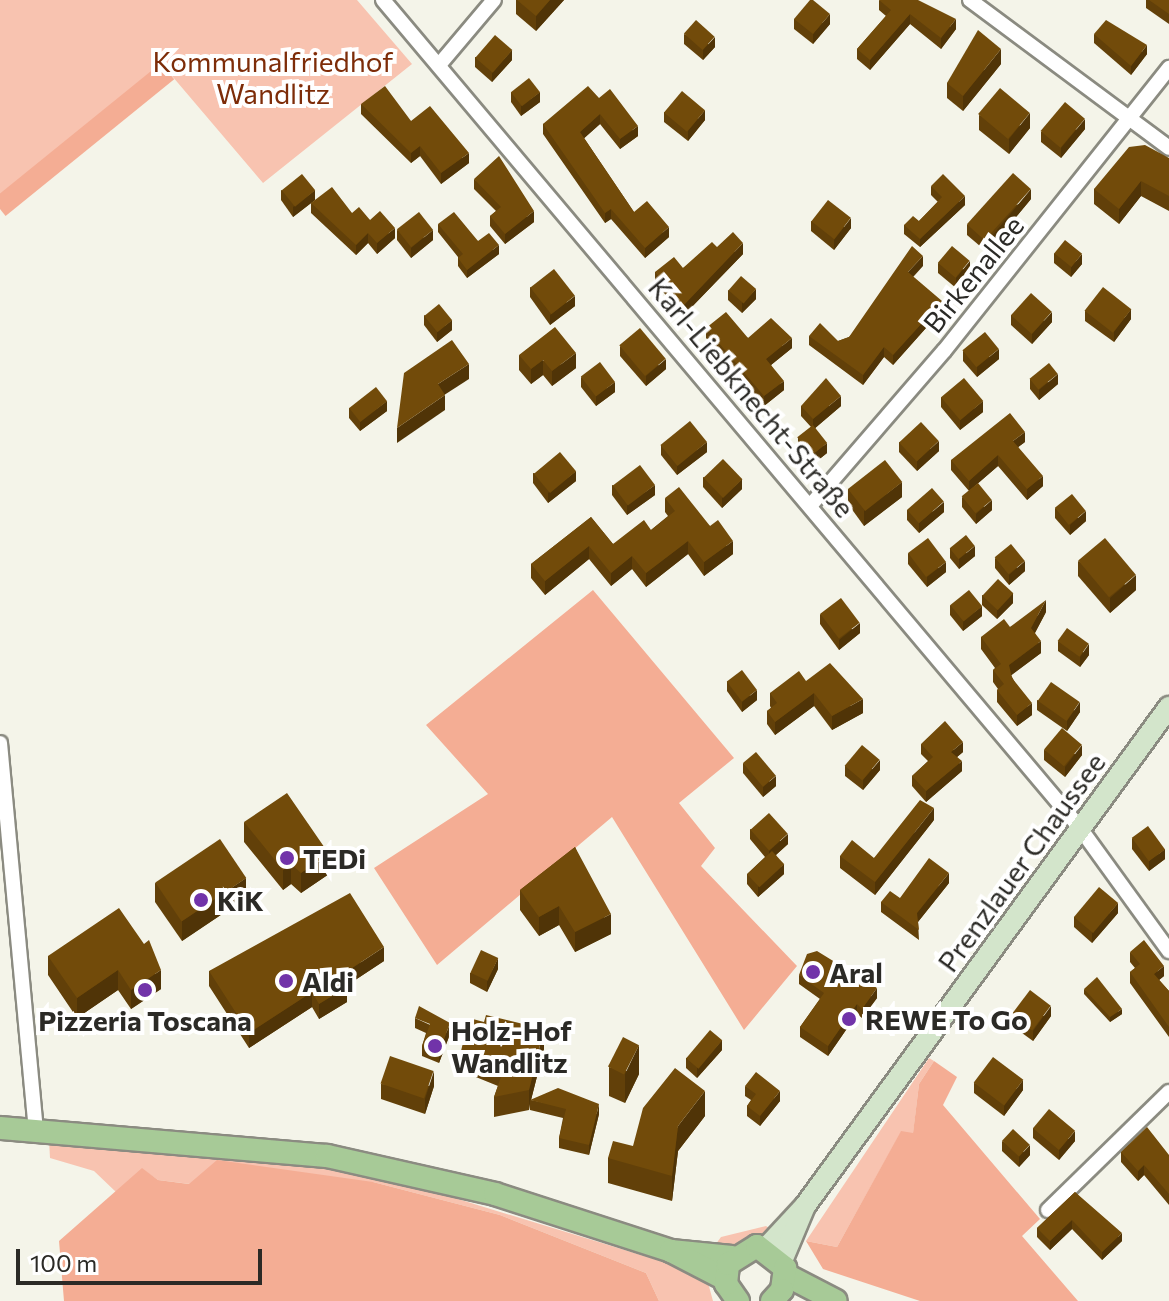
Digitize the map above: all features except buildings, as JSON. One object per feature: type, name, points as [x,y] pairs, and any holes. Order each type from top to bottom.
[{"type":"main road","name":"Prenzlauer Chaussee","points":[[778,1261],[805,1206],[1169,707]]},
{"type":"main road","points":[[0,1128],[327,1156],[495,1194],[671,1251],[729,1286],[747,1247],[778,1261],[836,1301]]},
{"type":"main road","points":[[778,1261],[783,1300]]},
{"type":"street","name":"Karl-Liebknecht-Straße","points":[[383,0],[1080,828],[1169,951]]},
{"type":"street","points":[[439,65],[494,0]]},
{"type":"street","points":[[970,0],[1125,122],[1169,148]]},
{"type":"street","name":"Birkenallee","points":[[810,506],[952,341],[1169,68]]},
{"type":"street","points":[[0,743],[36,1130]]},
{"type":"street","points":[[1048,1210],[1169,1092]]},
{"type":"green space","name":"Kommunalfriedhof Wandlitz","points":[[0,0],[357,0],[412,64],[263,183],[161,63],[0,208]]},
{"type":"green space","points":[[929,1058],[934,1061],[919,1084],[913,1134],[901,1132],[837,1247],[806,1241]]},
{"type":"green space","points":[[49,1140],[216,1151],[396,1180],[690,1270],[707,1279],[713,1301],[659,1301],[646,1273],[500,1215],[373,1182],[190,1184],[158,1180],[142,1169],[116,1192],[94,1171],[50,1158]]},
{"type":"green space","points":[[766,1226],[774,1231],[761,1239],[713,1248],[721,1237]]},
{"type":"shaded area","points":[[161,63],[174,79],[6,216],[0,209],[0,193]]},
{"type":"shaded area","points":[[593,590],[734,758],[679,803],[715,848],[701,866],[797,966],[744,1030],[612,817],[437,965],[374,868],[488,794],[426,725]]},
{"type":"shaded area","points":[[934,1061],[957,1077],[943,1105],[1040,1219],[1022,1236],[1078,1301],[920,1301],[823,1269],[806,1241],[837,1247],[901,1131],[913,1133],[919,1084]]},
{"type":"shaded area","points":[[217,1160],[373,1182],[500,1215],[646,1273],[659,1301],[64,1301],[59,1241],[142,1168],[158,1180],[189,1184]]},
{"type":"place","name":"TEDi","points":[[287,858]]},
{"type":"place","name":"KiK","points":[[201,900]]},
{"type":"place","name":"Aral","points":[[813,972]]},
{"type":"place","name":"Aldi","points":[[286,981]]},
{"type":"place","name":"Pizzeria Toscana","points":[[145,990]]},
{"type":"place","name":"REWE To Go","points":[[849,1019]]},
{"type":"place","name":"Holz-Hof Wandlitz","points":[[435,1046]]}]
